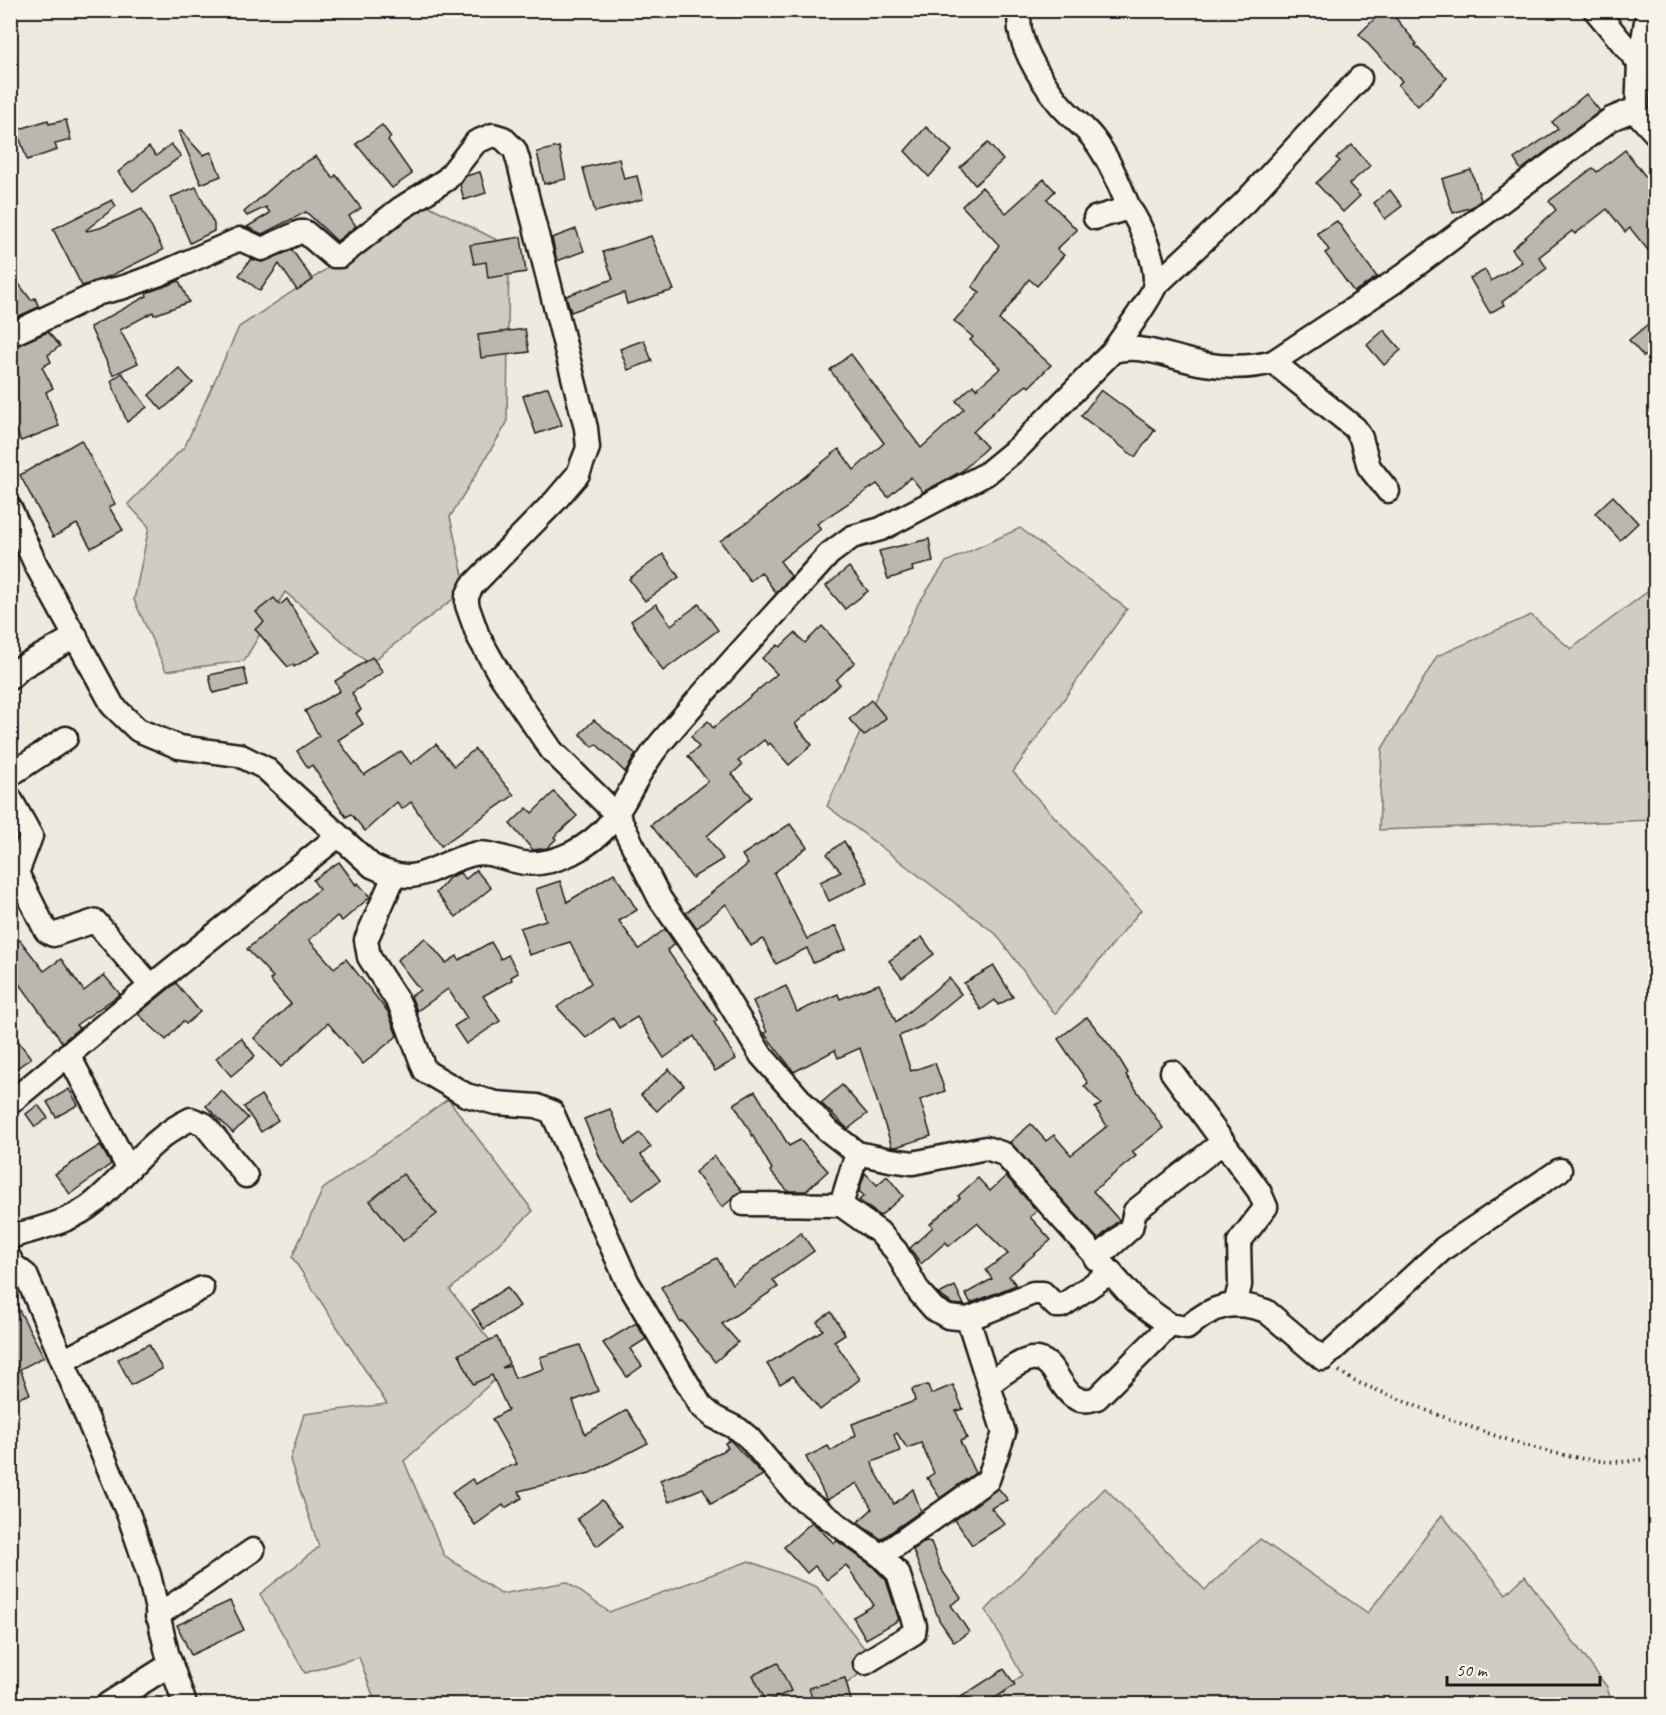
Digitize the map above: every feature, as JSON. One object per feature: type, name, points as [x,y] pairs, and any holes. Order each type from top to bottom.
[{"type":"street","points":[[1021,10],[1018,21],[1022,43],[1058,103],[1093,138],[1112,166],[1129,208],[1138,220],[1150,255],[1154,287]]},
{"type":"street","points":[[1595,10],[1639,63]]},
{"type":"street","points":[[1648,10],[1639,63],[1638,113],[1656,134]]},
{"type":"street","points":[[10,508],[36,565],[113,706],[138,730],[179,747],[239,755],[265,768],[372,866],[394,876],[409,878],[433,871],[472,854],[481,853],[517,862],[550,861],[595,840],[618,816],[652,754],[829,554],[852,537],[881,529],[986,474],[1019,447],[1113,351],[1154,287],[1244,203],[1360,78]]},
{"type":"street","points":[[1113,351],[1129,347],[1204,364],[1252,368],[1273,362],[1394,282],[1611,119],[1628,112],[1638,113]]},
{"type":"street","points":[[10,335],[99,293],[142,280],[240,239],[262,249],[300,232],[305,232],[333,256],[340,256],[400,209],[447,179],[476,142],[493,135],[509,142],[518,160],[586,429],[588,448],[578,474],[555,501],[472,586],[466,596],[467,605],[478,636],[500,675],[552,751],[618,816],[660,899],[708,968],[761,1055],[825,1129],[857,1153],[913,1163],[986,1148],[1004,1154],[1136,1301],[1170,1325],[1186,1328],[1205,1312],[1236,1305],[1266,1311],[1323,1359],[1444,1248],[1560,1170]]},
{"type":"street","points":[[1095,218],[1129,208]]},
{"type":"street","points":[[1273,362],[1355,428],[1361,438],[1369,467],[1388,491]]},
{"type":"street","points":[[10,678],[22,667],[75,636]]},
{"type":"street","points":[[10,775],[66,738]]},
{"type":"street","points":[[10,798],[32,836],[17,868],[17,873],[46,931],[53,935],[95,921],[151,986]]},
{"type":"street","points":[[10,1103],[338,836]]},
{"type":"street","points":[[394,876],[366,940],[366,948],[369,957],[400,1005],[425,1071],[466,1095],[496,1103],[537,1106],[552,1113],[627,1281],[701,1406],[714,1417],[738,1429],[749,1438],[797,1496],[882,1556],[898,1573],[915,1626],[910,1637],[865,1663]]},
{"type":"street","points":[[68,1054],[128,1168]]},
{"type":"street","points":[[1172,1072],[1259,1191],[1266,1207],[1239,1242],[1240,1285],[1236,1305]]},
{"type":"street","points":[[10,1237],[73,1217],[94,1203],[166,1134],[194,1119],[204,1124],[246,1176]]},
{"type":"street","points":[[744,1204],[841,1205],[879,1232],[896,1251],[919,1292],[934,1310],[948,1317],[968,1319],[1033,1293],[1043,1293],[1056,1306],[1062,1306],[1103,1265],[1131,1228],[1135,1211],[1223,1142]]},
{"type":"street","points":[[841,1205],[857,1153]]},
{"type":"street","points":[[11,1263],[26,1275],[129,1516],[149,1575],[157,1616],[185,1704]]},
{"type":"street","points":[[63,1361],[202,1288]]},
{"type":"street","points":[[882,1556],[988,1480],[1004,1433],[968,1319]]},
{"type":"street","points":[[990,1383],[1025,1361],[1040,1359],[1047,1363],[1070,1394],[1077,1400],[1086,1402],[1097,1398],[1170,1325]]},
{"type":"street","points":[[157,1616],[253,1550]]},
{"type":"street","points":[[108,1704],[171,1664]]},
{"type":"path","points":[[1323,1359],[1354,1381],[1519,1445],[1610,1464],[1644,1460],[1656,1455]]},
{"type":"shaded area","points":[[425,204],[509,246],[507,423],[450,517],[466,589],[369,664],[285,592],[244,661],[166,671],[134,600],[149,527],[128,504],[185,446],[239,327]]},
{"type":"shaded area","points":[[1020,528],[1127,609],[1013,772],[1141,910],[1055,1014],[996,934],[827,806],[918,604],[946,562]]},
{"type":"shaded area","points":[[1655,586],[1655,820],[1379,830],[1382,749],[1437,656],[1531,615],[1571,649]]},
{"type":"shaded area","points":[[448,1099],[533,1211],[450,1290],[510,1366],[404,1461],[444,1555],[501,1594],[567,1582],[609,1612],[749,1561],[817,1587],[875,1662],[820,1704],[684,1704],[676,1702],[666,1704],[376,1704],[359,1657],[305,1673],[260,1594],[319,1547],[290,1460],[304,1414],[387,1404],[292,1257],[323,1189]]},
{"type":"shaded area","points":[[1105,1488],[1205,1590],[1260,1539],[1368,1613],[1442,1515],[1506,1594],[1525,1576],[1607,1687],[1612,1704],[988,1704],[1022,1675],[986,1610]]},
{"type":"building","points":[[1384,10],[1389,10],[1417,44],[1415,45],[1447,78],[1418,106],[1398,85],[1402,81],[1359,34]]},
{"type":"building","points":[[1586,94],[1600,111],[1521,170],[1514,159],[1558,129],[1552,122]]},
{"type":"building","points":[[48,120],[49,124],[66,120],[71,140],[55,144],[57,150],[27,160],[17,130]]},
{"type":"building","points":[[382,125],[391,137],[388,140],[412,174],[392,188],[356,144]]},
{"type":"building","points":[[926,127],[952,151],[929,177],[905,151]]},
{"type":"building","points":[[181,131],[203,155],[211,152],[221,176],[201,184],[179,132]]},
{"type":"building","points":[[988,143],[1003,160],[975,185],[960,167]]},
{"type":"building","points":[[171,144],[181,156],[133,191],[118,172],[149,147],[156,156]]},
{"type":"building","points":[[1352,145],[1370,166],[1349,184],[1360,196],[1343,212],[1316,183],[1340,161],[1336,158]]},
{"type":"building","points":[[559,147],[566,179],[544,184],[537,152]]},
{"type":"building","points":[[1625,150],[1656,190],[1656,260],[1630,228],[1625,232],[1607,209],[1575,234],[1572,231],[1539,257],[1547,268],[1502,302],[1504,305],[1490,313],[1470,278],[1485,270],[1491,281],[1522,262],[1512,249],[1556,210],[1549,201],[1593,168],[1597,172]]},
{"type":"building","points":[[316,156],[333,178],[336,175],[361,208],[349,216],[356,226],[337,241],[306,212],[262,234],[247,227],[270,213],[266,207],[247,216],[244,212],[291,171]]},
{"type":"building","points":[[619,159],[624,179],[637,176],[643,199],[595,212],[583,168]]},
{"type":"building","points":[[1471,170],[1481,200],[1472,207],[1453,213],[1442,179]]},
{"type":"building","points":[[480,172],[486,193],[464,200],[460,185],[466,176]]},
{"type":"building","points":[[1044,179],[1055,191],[1047,199],[1077,230],[1057,249],[1064,255],[1037,286],[1029,279],[999,320],[1051,365],[1029,387],[1027,385],[1002,404],[973,432],[987,447],[962,471],[923,492],[911,477],[888,497],[877,484],[817,524],[821,529],[780,561],[791,576],[776,593],[761,572],[750,581],[720,541],[752,519],[839,449],[854,470],[884,443],[830,370],[851,354],[921,448],[964,409],[956,401],[973,385],[976,389],[1001,368],[970,340],[973,337],[954,321],[980,292],[972,287],[999,245],[962,206],[982,187],[1006,213]]},
{"type":"building","points":[[196,187],[214,224],[214,231],[190,243],[171,197]]},
{"type":"building","points":[[1390,190],[1402,206],[1385,219],[1374,203]]},
{"type":"building","points":[[112,200],[116,206],[87,231],[100,228],[142,209],[163,250],[110,276],[82,286],[53,229]]},
{"type":"building","points":[[1337,221],[1377,277],[1354,292],[1325,253],[1329,250],[1317,233]]},
{"type":"building","points":[[576,229],[584,251],[557,261],[552,238]]},
{"type":"building","points":[[651,236],[674,290],[627,304],[624,293],[571,312],[566,296],[613,279],[603,252]]},
{"type":"building","points":[[521,237],[526,272],[488,278],[486,262],[474,264],[470,245]]},
{"type":"building","points":[[292,250],[313,280],[297,290],[279,264],[260,291],[239,275],[251,259],[262,262]]},
{"type":"building","points":[[10,272],[31,300],[35,298],[39,307],[10,320]]},
{"type":"building","points":[[179,281],[189,302],[154,315],[153,312],[120,330],[138,363],[113,375],[90,327],[147,296],[146,293]]},
{"type":"building","points":[[1647,325],[1656,335],[1656,347],[1644,357],[1629,340]]},
{"type":"building","points":[[525,329],[529,352],[481,358],[478,335]]},
{"type":"building","points":[[1384,330],[1401,350],[1384,365],[1367,345]]},
{"type":"building","points":[[48,332],[60,346],[48,355],[51,362],[42,367],[53,388],[46,392],[59,426],[21,441],[10,415],[10,348]]},
{"type":"building","points":[[644,340],[652,361],[628,370],[620,349]]},
{"type":"building","points":[[179,368],[193,383],[162,410],[149,395]]},
{"type":"building","points":[[122,373],[147,407],[127,422],[111,381]]},
{"type":"building","points":[[548,387],[562,425],[536,434],[523,396]]},
{"type":"building","points":[[1101,390],[1155,430],[1135,457],[1081,416]]},
{"type":"building","points":[[81,440],[115,504],[109,507],[123,530],[91,548],[77,524],[53,537],[20,475]]},
{"type":"building","points":[[1613,496],[1638,523],[1620,540],[1595,513]]},
{"type":"building","points":[[929,539],[933,562],[912,567],[913,571],[888,579],[879,551]]},
{"type":"building","points":[[663,554],[679,577],[645,601],[629,579]]},
{"type":"building","points":[[849,567],[868,591],[845,609],[826,586]]},
{"type":"building","points":[[274,598],[280,605],[287,599],[320,652],[294,667],[293,664],[288,667],[255,629],[264,622],[256,612]]},
{"type":"building","points":[[656,604],[671,625],[699,604],[718,630],[663,671],[631,621]]},
{"type":"building","points":[[822,626],[855,662],[836,680],[840,684],[795,724],[812,745],[789,765],[770,743],[768,745],[764,740],[738,761],[742,765],[732,774],[752,797],[707,836],[723,859],[692,878],[651,825],[708,781],[688,756],[699,747],[691,736],[708,721],[713,728],[777,674],[762,658],[778,645],[780,647],[795,633],[805,643]]},
{"type":"building","points":[[372,657],[383,672],[352,693],[361,710],[356,713],[363,724],[338,740],[364,775],[401,751],[411,764],[436,744],[454,766],[475,749],[514,795],[441,846],[411,802],[402,809],[397,802],[365,831],[351,814],[346,817],[312,765],[308,768],[297,751],[319,736],[305,711],[340,691],[335,681]]},
{"type":"building","points":[[244,668],[248,685],[213,693],[209,675]]},
{"type":"building","points":[[871,700],[886,718],[864,736],[849,719]]},
{"type":"building","points":[[594,720],[636,754],[625,772],[596,744],[593,747],[580,734]]},
{"type":"building","points":[[554,792],[577,816],[554,837],[556,839],[547,848],[533,850],[510,824],[527,808],[532,813]]},
{"type":"building","points":[[790,824],[807,847],[774,873],[807,939],[836,926],[846,949],[813,963],[807,948],[776,964],[763,939],[751,946],[726,904],[697,928],[686,913],[748,864],[742,855]]},
{"type":"building","points":[[844,841],[868,882],[829,901],[820,882],[841,872],[827,854]]},
{"type":"building","points":[[339,862],[356,885],[358,883],[370,897],[342,921],[337,916],[309,940],[334,968],[346,959],[388,1012],[397,1036],[363,1064],[328,1023],[281,1067],[254,1038],[291,1004],[270,980],[273,977],[247,949],[319,889],[313,880]]},
{"type":"building","points":[[476,870],[491,888],[456,917],[436,893],[450,877],[460,873],[466,879]]},
{"type":"building","points":[[614,873],[637,910],[619,921],[639,949],[665,929],[675,944],[667,950],[717,1020],[714,1022],[736,1059],[715,1071],[694,1036],[664,1058],[637,1017],[619,1028],[613,1018],[586,1038],[557,1007],[591,983],[570,942],[529,955],[520,928],[546,920],[536,889],[560,881],[567,902]]},
{"type":"building","points":[[922,937],[934,954],[902,978],[889,961]]},
{"type":"building","points":[[425,938],[446,963],[457,956],[459,960],[491,942],[501,959],[508,955],[518,973],[511,977],[512,980],[483,996],[500,1021],[466,1044],[454,1026],[467,1018],[448,989],[417,1011],[411,996],[420,990],[397,960]]},
{"type":"building","points":[[20,940],[44,971],[61,959],[84,991],[104,975],[120,994],[76,1025],[79,1028],[62,1042],[20,984],[10,991],[10,947]]},
{"type":"building","points":[[994,966],[1013,997],[998,1005],[995,1000],[981,1010],[964,983]]},
{"type":"building","points":[[949,978],[961,994],[922,1026],[899,1036],[911,1071],[935,1063],[945,1091],[920,1100],[931,1136],[896,1147],[892,1147],[860,1048],[838,1058],[835,1050],[794,1072],[764,1033],[767,1032],[753,1001],[786,986],[797,1012],[838,994],[840,999],[879,984],[896,1022]]},
{"type":"building","points":[[176,983],[200,1012],[186,1024],[183,1021],[166,1040],[138,1014]]},
{"type":"building","points":[[1087,1017],[1117,1055],[1128,1073],[1126,1075],[1163,1128],[1132,1152],[1136,1156],[1093,1191],[1119,1220],[1098,1239],[1010,1142],[1031,1124],[1046,1141],[1054,1135],[1071,1155],[1107,1126],[1095,1108],[1101,1104],[1084,1086],[1088,1083],[1058,1039]]},
{"type":"building","points":[[10,1030],[31,1058],[10,1073]]},
{"type":"building","points":[[241,1038],[255,1056],[231,1076],[216,1058]]},
{"type":"building","points":[[669,1069],[684,1085],[657,1111],[641,1095]]},
{"type":"building","points":[[842,1085],[867,1114],[848,1129],[821,1103]]},
{"type":"building","points":[[69,1089],[78,1105],[56,1117],[47,1102]]},
{"type":"building","points":[[221,1090],[248,1118],[233,1133],[206,1106]]},
{"type":"building","points":[[755,1091],[789,1146],[800,1140],[828,1171],[806,1191],[788,1191],[770,1171],[772,1169],[734,1104]]},
{"type":"building","points":[[261,1095],[278,1120],[261,1132],[244,1107]]},
{"type":"building","points":[[38,1105],[48,1118],[35,1127],[26,1114]]},
{"type":"building","points":[[610,1109],[625,1144],[640,1133],[651,1147],[641,1155],[660,1180],[633,1200],[601,1160],[584,1119]]},
{"type":"building","points":[[100,1145],[111,1164],[70,1194],[55,1174]]},
{"type":"building","points":[[714,1156],[742,1191],[722,1207],[695,1172]]},
{"type":"building","points":[[865,1173],[877,1185],[887,1176],[903,1196],[880,1216],[859,1200],[864,1196],[859,1191]]},
{"type":"building","points":[[403,1174],[437,1214],[403,1241],[370,1201]]},
{"type":"building","points":[[1006,1176],[1037,1211],[1030,1217],[1051,1240],[1009,1276],[1016,1285],[971,1303],[965,1294],[992,1279],[986,1270],[1008,1254],[977,1223],[949,1246],[946,1242],[921,1264],[910,1248],[933,1227],[930,1224],[960,1198],[958,1196],[978,1178],[990,1191]]},
{"type":"building","points":[[801,1233],[814,1251],[773,1280],[778,1287],[722,1324],[738,1342],[715,1362],[682,1321],[680,1322],[661,1287],[717,1258],[732,1284]]},
{"type":"building","points":[[955,1286],[964,1305],[952,1304],[939,1294]]},
{"type":"building","points":[[507,1287],[520,1306],[484,1329],[472,1310]]},
{"type":"building","points":[[10,1293],[44,1357],[20,1369],[30,1394],[10,1401]]},
{"type":"building","points":[[831,1312],[845,1334],[834,1341],[860,1379],[820,1410],[793,1376],[780,1384],[767,1364],[823,1330],[817,1322]]},
{"type":"building","points":[[636,1323],[646,1339],[630,1349],[642,1366],[627,1377],[603,1343]]},
{"type":"building","points":[[497,1337],[509,1363],[502,1368],[510,1366],[515,1378],[544,1369],[540,1357],[580,1345],[598,1391],[573,1401],[585,1434],[627,1410],[648,1443],[590,1473],[519,1491],[522,1498],[505,1508],[503,1505],[475,1525],[452,1493],[472,1479],[476,1484],[501,1469],[517,1464],[492,1419],[508,1410],[492,1375],[473,1384],[459,1354]]},
{"type":"building","points":[[149,1344],[162,1369],[131,1385],[118,1359]]},
{"type":"building","points":[[928,1385],[931,1394],[953,1385],[963,1409],[956,1411],[967,1438],[960,1441],[975,1473],[940,1498],[927,1478],[934,1473],[921,1443],[907,1448],[897,1433],[894,1435],[900,1451],[872,1462],[873,1467],[894,1504],[913,1489],[921,1511],[881,1539],[858,1522],[872,1509],[857,1483],[827,1500],[806,1457],[828,1446],[831,1451],[856,1435],[852,1424],[915,1401],[912,1389]]},
{"type":"building","points":[[730,1440],[763,1475],[711,1504],[703,1488],[669,1502],[660,1480],[689,1469],[728,1448],[725,1443]]},
{"type":"building","points":[[998,1488],[1008,1500],[991,1508],[1005,1524],[972,1545],[955,1520]]},
{"type":"building","points":[[602,1500],[622,1526],[597,1546],[577,1519]]},
{"type":"building","points":[[812,1522],[834,1543],[837,1541],[872,1566],[886,1580],[899,1620],[866,1639],[853,1617],[874,1605],[846,1565],[827,1580],[815,1566],[807,1573],[784,1547]]},
{"type":"building","points":[[926,1541],[931,1542],[941,1569],[961,1598],[951,1605],[969,1632],[954,1642],[939,1620],[913,1550]]},
{"type":"building","points":[[230,1601],[244,1630],[191,1655],[177,1625]]},
{"type":"building","points":[[778,1663],[791,1691],[766,1702],[753,1675]]},
{"type":"building","points":[[1004,1669],[1015,1685],[986,1704],[950,1704]]},
{"type":"building","points":[[845,1678],[852,1704],[814,1704],[809,1688]]}]
